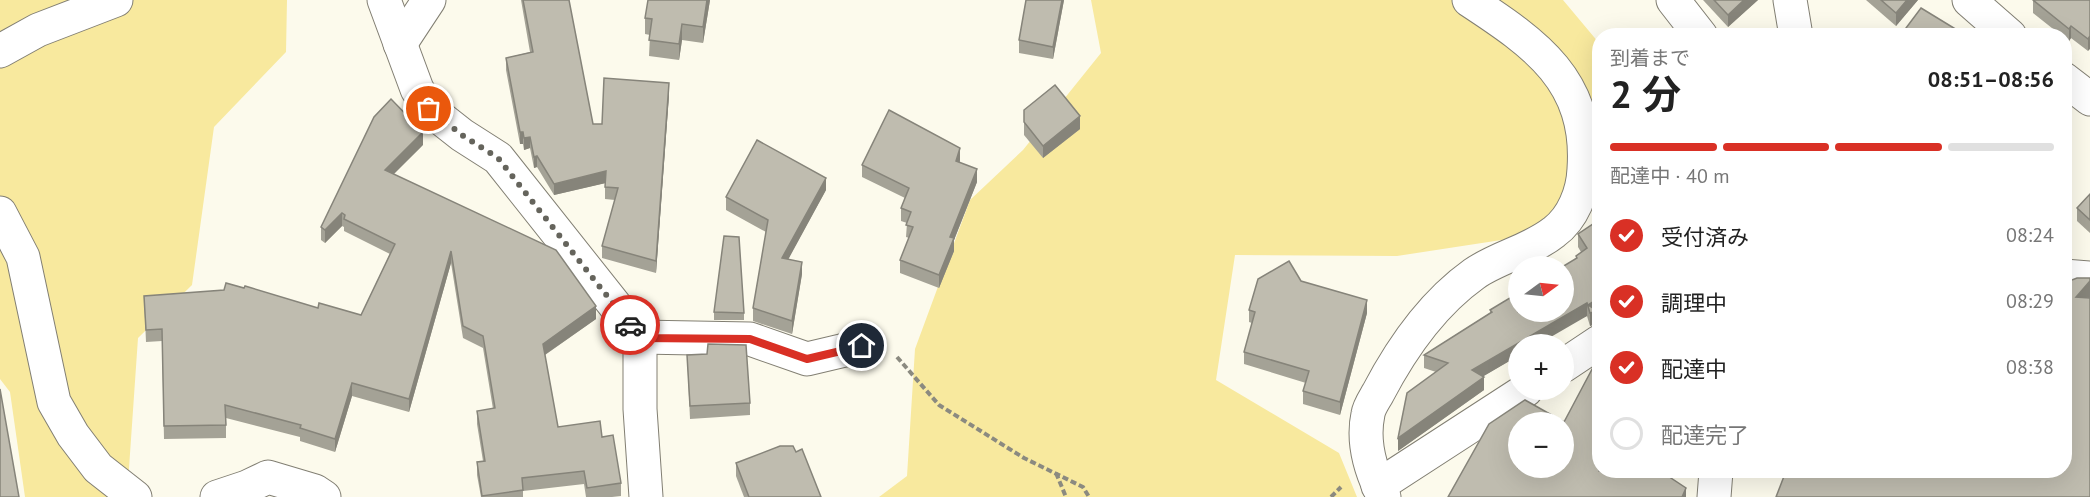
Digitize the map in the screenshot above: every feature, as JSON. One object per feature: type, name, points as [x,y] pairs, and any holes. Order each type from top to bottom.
[{"type":"street","points":[[0,51],[38,30],[116,0]]},
{"type":"street","points":[[384,0],[417,88],[429,109],[462,135],[498,158],[640,338],[640,409],[646,497]]},
{"type":"street","points":[[400,44],[429,0]]},
{"type":"street","points":[[1469,0],[1515,30],[1555,68],[1576,102],[1586,144],[1584,177],[1574,210],[1555,232],[1475,273],[1436,307],[1411,339],[1385,379],[1368,412],[1367,440],[1370,463],[1381,492],[1512,400]]},
{"type":"street","points":[[1673,0],[1695,28]]},
{"type":"street","points":[[1790,0],[1795,28]]},
{"type":"street","points":[[1969,0],[2001,28]]},
{"type":"street","points":[[2072,85],[2090,99]]},
{"type":"street","points":[[0,213],[23,257],[54,402],[73,435],[98,468],[135,497]]},
{"type":"street","points":[[2072,277],[2090,278]]},
{"type":"street","points":[[640,338],[750,339],[807,359],[862,346]]},
{"type":"street","points":[[1574,359],[1592,347]]},
{"type":"street","points":[[217,497],[268,477],[315,491],[324,497]]},
{"type":"street","points":[[1714,497],[1715,478]]},
{"type":"path","points":[[862,346],[896,357],[939,405],[998,442],[1083,487],[1089,497]]},
{"type":"path","points":[[1056,473],[1066,497]]},
{"type":"shaded area","points":[[0,0],[287,0],[286,52],[214,127],[192,285],[138,338],[127,497],[25,497],[10,392],[0,379]]},
{"type":"shaded area","points":[[1091,0],[1563,0],[1592,35],[1592,188],[1521,237],[1397,256],[1235,255],[1216,380],[1339,453],[1357,497],[879,497],[907,476],[915,349],[970,200],[1023,150],[1101,53]]},
{"type":"building","points":[[523,0],[569,0],[593,124],[602,124],[604,78],[669,83],[656,261],[602,246],[618,188],[605,187],[606,171],[554,184],[537,156],[534,157],[530,137],[524,138],[523,132],[520,132],[506,58],[533,52]]},
{"type":"building","points":[[648,0],[707,0],[703,27],[682,24],[679,44],[649,40],[652,19],[645,18]]},
{"type":"building","points":[[1026,0],[1062,0],[1053,47],[1019,40]]},
{"type":"building","points":[[1714,0],[1744,0],[1728,15]]},
{"type":"building","points":[[1881,0],[1907,0],[1896,13]]},
{"type":"building","points":[[2033,0],[2090,0],[2090,36],[2088,39],[2071,26],[2068,28]]},
{"type":"building","points":[[1921,8],[1954,28],[1906,28]]},
{"type":"building","points":[[1055,85],[1080,116],[1043,146],[1024,122],[1024,110]]},
{"type":"building","points":[[391,99],[423,132],[385,170],[556,250],[596,306],[543,344],[558,427],[600,421],[602,437],[613,435],[621,483],[587,488],[584,471],[522,478],[523,490],[482,496],[477,462],[485,461],[477,411],[495,408],[483,336],[463,326],[451,251],[409,399],[352,383],[335,439],[300,428],[301,425],[225,405],[226,425],[164,426],[162,329],[146,330],[144,296],[224,290],[226,283],[244,288],[245,286],[318,308],[319,303],[361,315],[395,244],[344,219],[345,215],[342,213],[325,230],[321,227],[374,117]]},
{"type":"building","points":[[889,110],[960,148],[956,161],[977,169],[950,237],[954,238],[939,275],[900,260],[913,227],[906,225],[911,212],[901,208],[909,188],[862,165]]},
{"type":"building","points":[[757,140],[826,178],[782,258],[802,262],[792,321],[753,308],[768,220],[726,197]]},
{"type":"building","points":[[2090,194],[2090,220],[2077,208]]},
{"type":"building","points":[[1592,225],[1592,302],[1588,305],[1592,307],[1590,313],[1587,303],[1574,311],[1574,260],[1587,248],[1578,234]]},
{"type":"building","points":[[724,236],[739,237],[744,313],[714,312]]},
{"type":"building","points":[[1289,261],[1301,281],[1367,300],[1340,402],[1303,391],[1309,371],[1244,352],[1255,312],[1249,310],[1258,279]]},
{"type":"building","points":[[2090,278],[2076,297],[2090,298],[2090,497],[1776,497],[1783,478],[2072,478],[2072,280]]},
{"type":"building","points":[[1508,299],[1508,322],[1554,322],[1534,334],[1508,334],[1508,349],[1472,370],[1484,377],[1398,438],[1407,393],[1448,363],[1424,355],[1492,312],[1490,310]]},
{"type":"building","points":[[708,344],[746,345],[750,403],[690,406],[687,355],[707,354]]},
{"type":"building","points":[[1592,369],[1592,478],[1671,478],[1686,488],[1682,497],[1448,497],[1489,424],[1525,400],[1546,412],[1508,412],[1508,478],[1574,478],[1574,412],[1569,412]]},
{"type":"building","points":[[0,389],[19,497],[0,497]]},
{"type":"building","points":[[780,446],[793,446],[796,452],[802,449],[821,497],[749,497],[736,463]]},
{"type":"way so far","points":[[429,109],[462,135],[486,148],[498,158],[630,325]]},
{"type":"route","points":[[630,325],[640,338],[750,339],[807,359],[862,346]]}]
